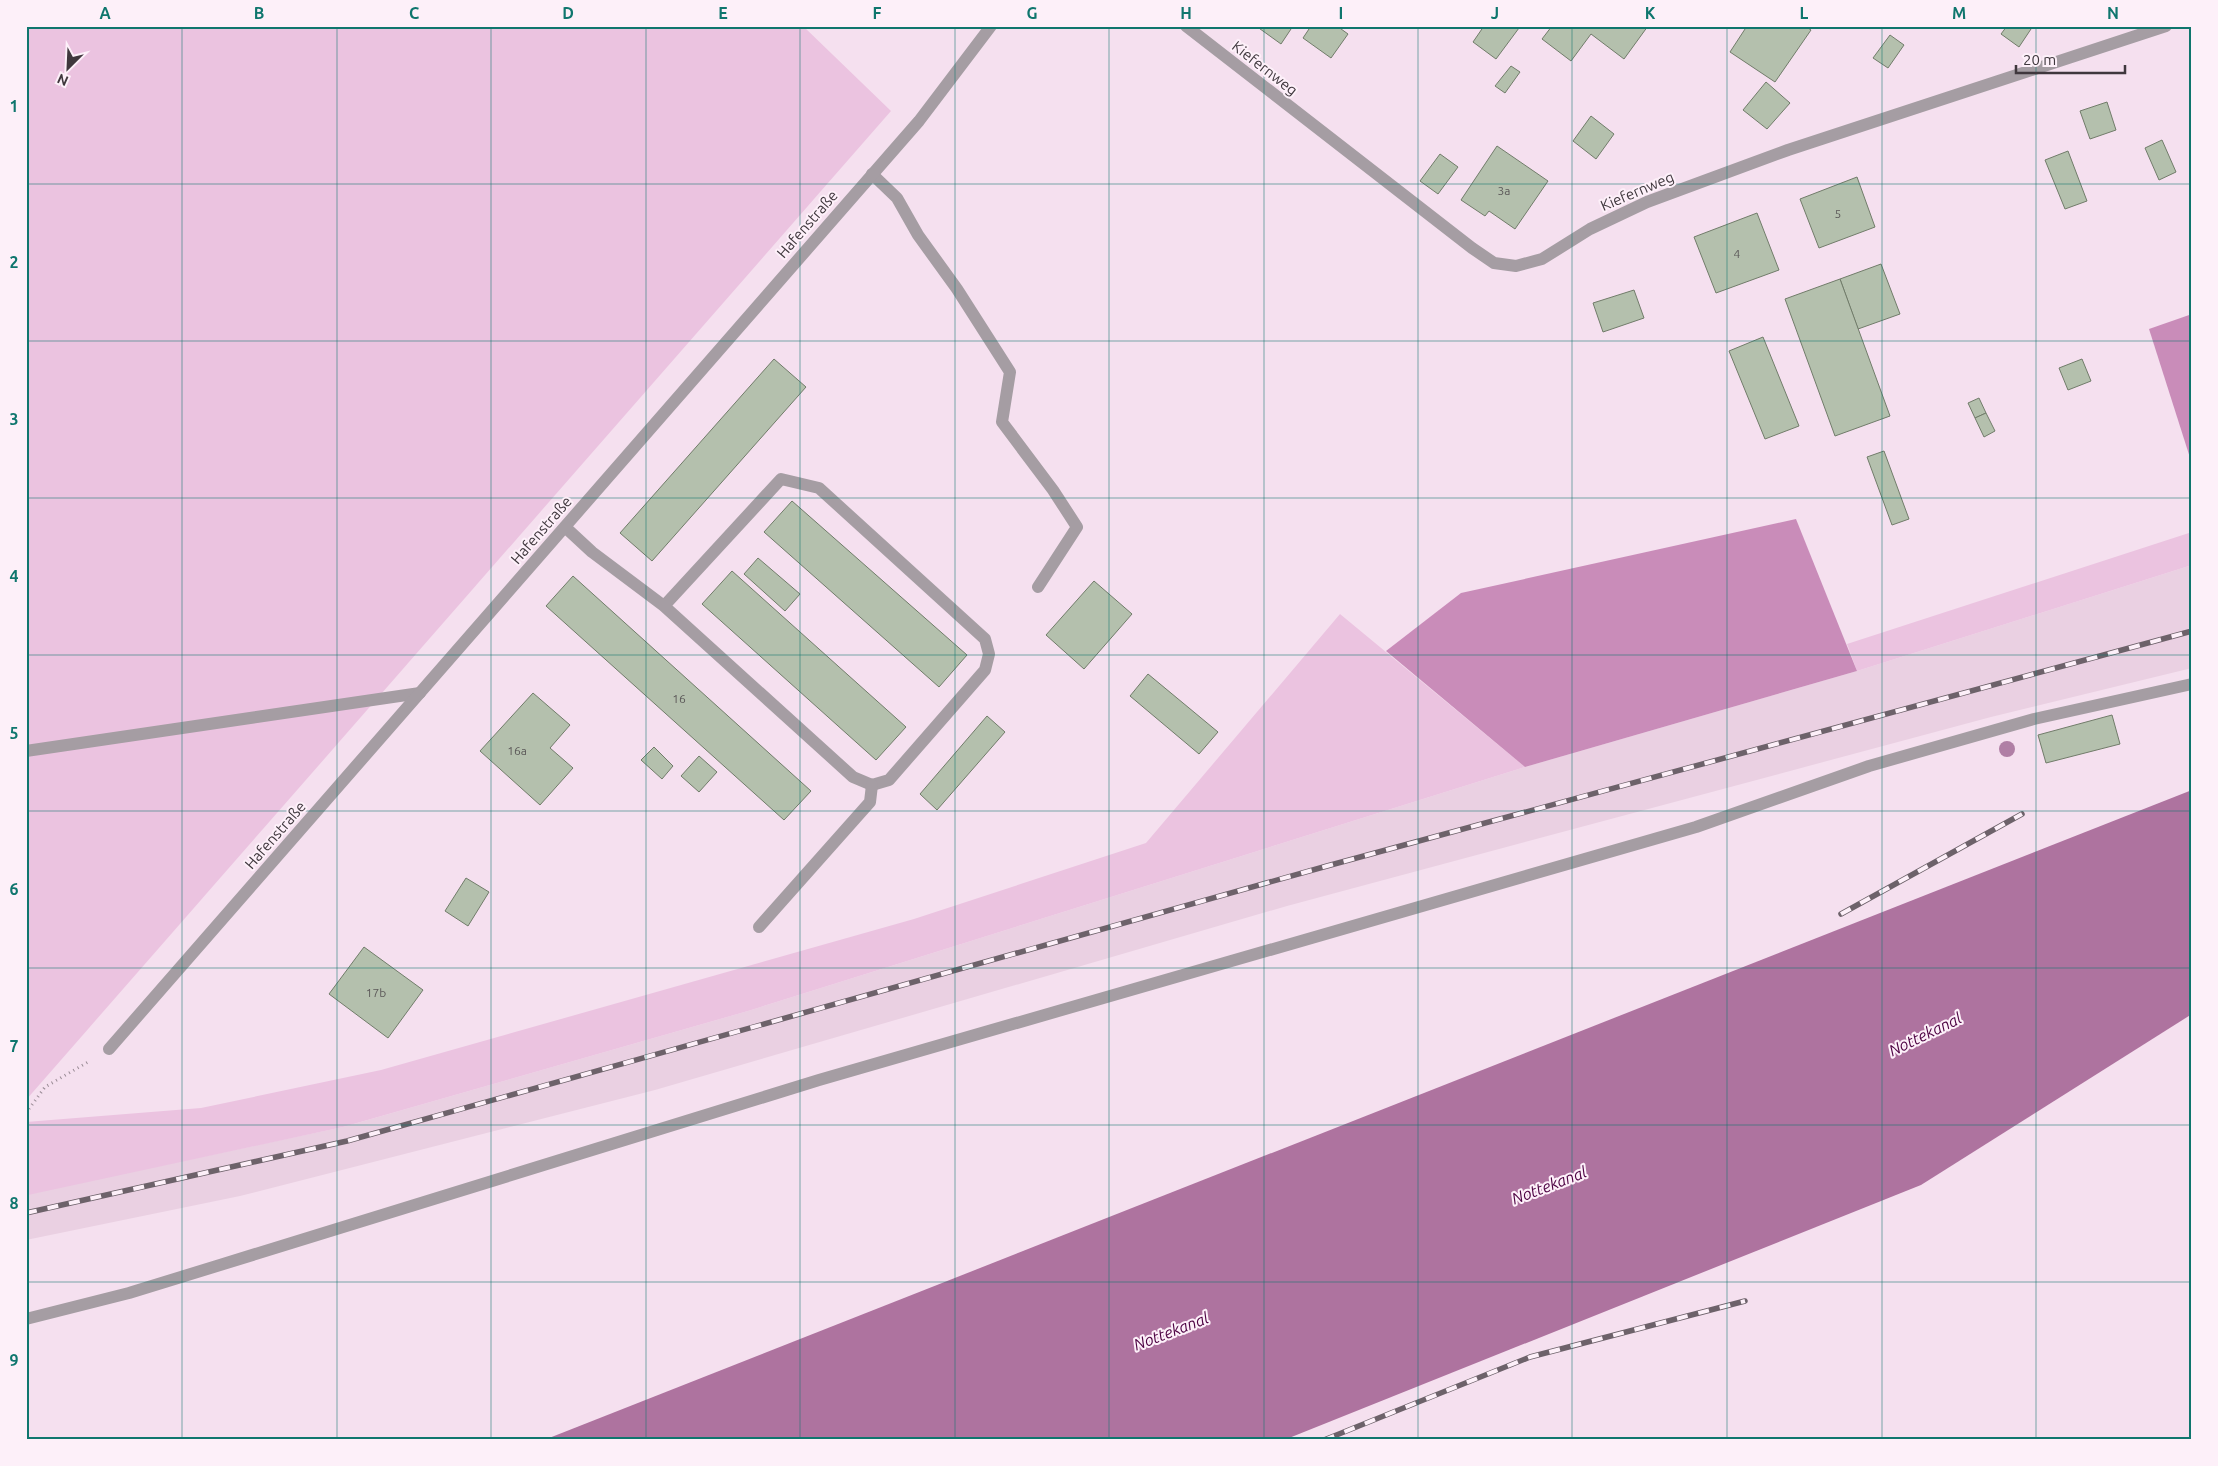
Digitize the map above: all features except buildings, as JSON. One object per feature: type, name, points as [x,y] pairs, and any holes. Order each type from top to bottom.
[{"type":"street","name":"Hafenstraße","points":[[109,1049],[919,121],[991,26]]},
{"type":"street","name":"Kiefernweg","points":[[1186,26],[1472,248],[1494,263],[1516,266],[1542,259],[1590,229],[1647,202],[1788,150],[2166,26]]},
{"type":"street","points":[[872,174],[897,198],[918,235],[957,289],[1010,372],[1002,422],[1053,490],[1077,527],[1038,587]]},
{"type":"street","points":[[565,527],[592,552],[664,606],[853,777],[872,785],[889,780],[985,670],[990,654],[985,638],[819,488],[782,478],[664,606]]},
{"type":"street","points":[[26,1319],[220,1266],[819,1080],[1696,827],[1869,766],[2034,719],[2192,684]]},
{"type":"street","points":[[26,751],[420,693]]},
{"type":"street","points":[[759,927],[870,802],[872,785]]},
{"type":"path","points":[[26,1113],[45,1087],[109,1049]]},
{"type":"shaded area","points":[[26,26],[803,26],[891,111],[26,1100]]},
{"type":"shaded area","points":[[2192,314],[2192,464],[2149,329]]},
{"type":"shaded area","points":[[1796,519],[1857,671],[1525,767],[1386,651],[1461,593]]},
{"type":"shaded area","points":[[2192,532],[2192,565],[1857,671],[1847,644]]},
{"type":"shaded area","points":[[2192,565],[2192,668],[1991,717],[1287,906],[655,1090],[240,1196],[26,1240],[26,1194],[343,1127],[748,1011],[1525,767],[1857,671]]},
{"type":"shaded area","points":[[1340,614],[1525,767],[748,1011],[343,1127],[28,1195],[26,1122],[201,1108],[381,1070],[914,919],[1146,843]]},
{"type":"water","name":"Nottekanal","points":[[2192,790],[2192,1014],[1921,1185],[1284,1440],[544,1440]]},
{"type":"railway","points":[[26,1213],[347,1141],[1327,866],[2192,631]]},
{"type":"railway","points":[[1841,914],[2022,814]]},
{"type":"railway","points":[[1324,1440],[1530,1357],[1745,1301]]}]
